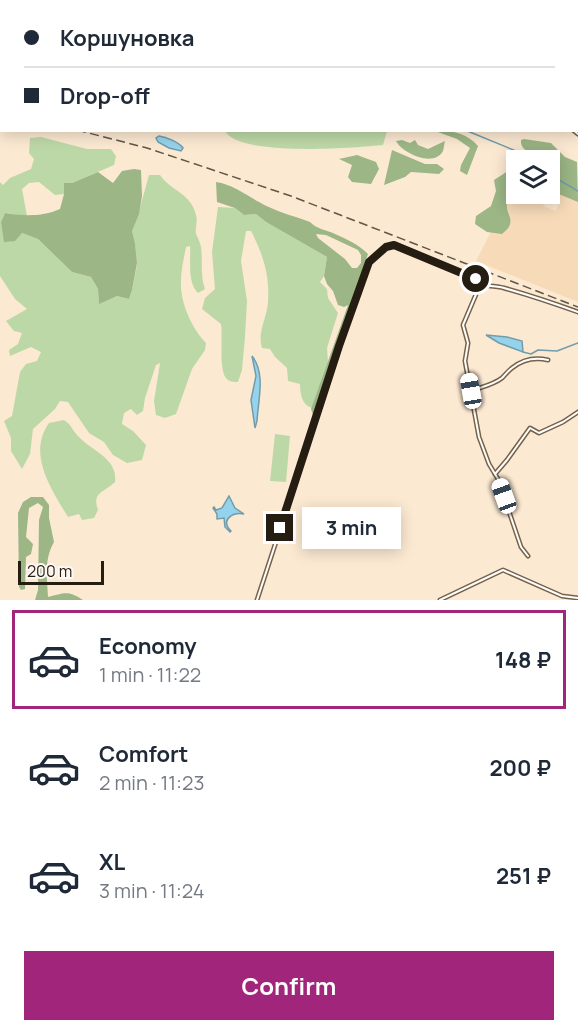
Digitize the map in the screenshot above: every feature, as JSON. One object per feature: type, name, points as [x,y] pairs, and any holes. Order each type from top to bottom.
[{"type":"street","points":[[257,600],[339,346],[369,262],[386,247],[394,245],[476,279],[480,285]]},
{"type":"street","points":[[480,285],[502,287],[578,312]]},
{"type":"street","points":[[480,285],[463,325],[468,343],[465,361],[479,437],[495,474],[518,541],[528,556]]},
{"type":"street","points":[[471,391],[493,383],[502,378],[511,368],[527,360],[537,358],[548,360]]},
{"type":"street","points":[[495,474],[530,428],[539,433],[545,432],[578,411]]},
{"type":"street","points":[[440,600],[503,570],[562,596],[578,598]]},
{"type":"shaded area","points":[[560,187],[578,194],[578,302],[476,261],[506,202],[544,204],[543,206],[556,211],[560,204]]},
{"type":"green space","points":[[226,132],[387,132],[383,145],[348,148],[273,148],[252,145],[235,139]]},
{"type":"green space","points":[[438,132],[458,133],[469,138],[478,146],[467,175],[460,171],[470,148],[457,139]]},
{"type":"green space","points":[[41,137],[87,149],[111,149],[116,156],[114,165],[72,183],[64,194],[55,195],[39,182],[29,183],[22,189],[27,216],[5,213],[1,222],[4,232],[22,233],[38,239],[72,272],[91,277],[98,289],[99,303],[117,296],[129,299],[137,265],[132,231],[149,175],[160,175],[190,202],[196,215],[196,234],[201,247],[205,289],[198,293],[192,283],[190,246],[186,247],[181,289],[188,314],[206,343],[205,350],[192,369],[176,414],[165,418],[156,415],[154,401],[160,363],[156,365],[143,411],[137,415],[131,409],[124,413],[122,424],[133,431],[146,445],[142,460],[127,463],[113,455],[104,442],[89,433],[68,402],[60,401],[55,409],[33,429],[30,454],[22,469],[11,451],[11,438],[4,421],[12,416],[20,372],[26,364],[37,361],[41,352],[31,347],[10,356],[9,350],[18,344],[22,333],[14,331],[6,321],[27,309],[15,299],[0,276],[0,182],[3,185],[10,178],[31,169],[34,159],[29,153],[30,138]]},
{"type":"green space","points":[[402,140],[410,143],[415,140],[418,145],[428,149],[445,141],[443,151],[439,156],[426,158],[411,154],[399,146],[396,141]]},
{"type":"green space","points":[[521,140],[551,143],[558,150],[525,150]]},
{"type":"green space","points":[[392,150],[425,164],[437,164],[444,169],[439,174],[411,172],[405,177],[384,185]]},
{"type":"green space","points":[[560,152],[577,162],[578,202],[560,195]]},
{"type":"green space","points":[[357,155],[376,162],[379,169],[371,184],[352,182],[348,177],[352,165],[339,159]]},
{"type":"green space","points":[[141,170],[142,196],[139,214],[132,231],[137,263],[129,299],[117,296],[99,304],[98,289],[91,277],[72,272],[38,239],[22,233],[15,241],[4,242],[1,222],[5,213],[33,215],[53,212],[60,209],[64,183],[72,183],[98,172],[113,183],[122,171]]},
{"type":"green space","points":[[506,172],[506,204],[511,222],[502,234],[487,232],[475,224],[476,216],[491,206],[496,191],[494,180]]},
{"type":"green space","points":[[216,182],[233,187],[271,208],[310,222],[318,228],[344,238],[368,254],[313,415],[311,409],[348,305],[344,307],[338,305],[333,291],[327,284],[324,276],[327,257],[256,214],[244,215],[235,208],[217,202]],"holes":[[[316,234],[326,235],[358,250],[361,263],[357,268],[352,268]]]},
{"type":"green space","points":[[218,207],[235,208],[244,215],[256,214],[327,257],[324,276],[320,282],[327,289],[328,298],[338,313],[327,348],[328,362],[312,408],[302,399],[300,384],[288,381],[287,368],[270,349],[262,348],[261,331],[267,308],[268,283],[262,257],[251,231],[246,231],[241,261],[247,301],[242,370],[238,382],[229,381],[225,376],[222,363],[221,324],[202,309],[205,298],[215,289],[212,252]]},
{"type":"green space","points":[[64,420],[80,438],[113,467],[115,482],[97,496],[98,510],[94,518],[82,520],[79,514],[68,517],[44,471],[40,447],[43,435],[49,423]]},
{"type":"green space","points":[[275,434],[290,436],[286,482],[270,481]]},
{"type":"green space","points":[[31,497],[43,497],[49,505],[54,542],[47,562],[48,597],[66,593],[83,600],[35,600],[38,590],[39,520],[43,507],[38,503],[29,508],[26,537],[33,544],[31,554],[26,557],[25,589],[21,590],[19,587],[18,513],[23,502]]},
{"type":"water","points":[[159,136],[172,140],[183,148],[181,151],[169,148],[158,142],[156,138]]},
{"type":"water","points":[[486,335],[522,341],[523,352],[499,343]]},
{"type":"water","points":[[252,356],[260,379],[255,428],[251,400],[256,376]]},
{"type":"water","points":[[229,496],[235,508],[244,514],[235,514],[227,520],[230,532],[225,527],[224,518],[217,519],[213,508],[216,510],[222,508]]},
{"type":"waterway","points":[[470,132],[514,150]]},
{"type":"waterway","points":[[560,180],[578,191]]},
{"type":"waterway","points":[[523,352],[531,354],[538,350],[557,351],[578,343]]},
{"type":"railway","points":[[85,132],[147,148],[291,196],[578,307]]},
{"type":"route","points":[[280,528],[369,262],[386,247],[394,245],[476,279]]}]
